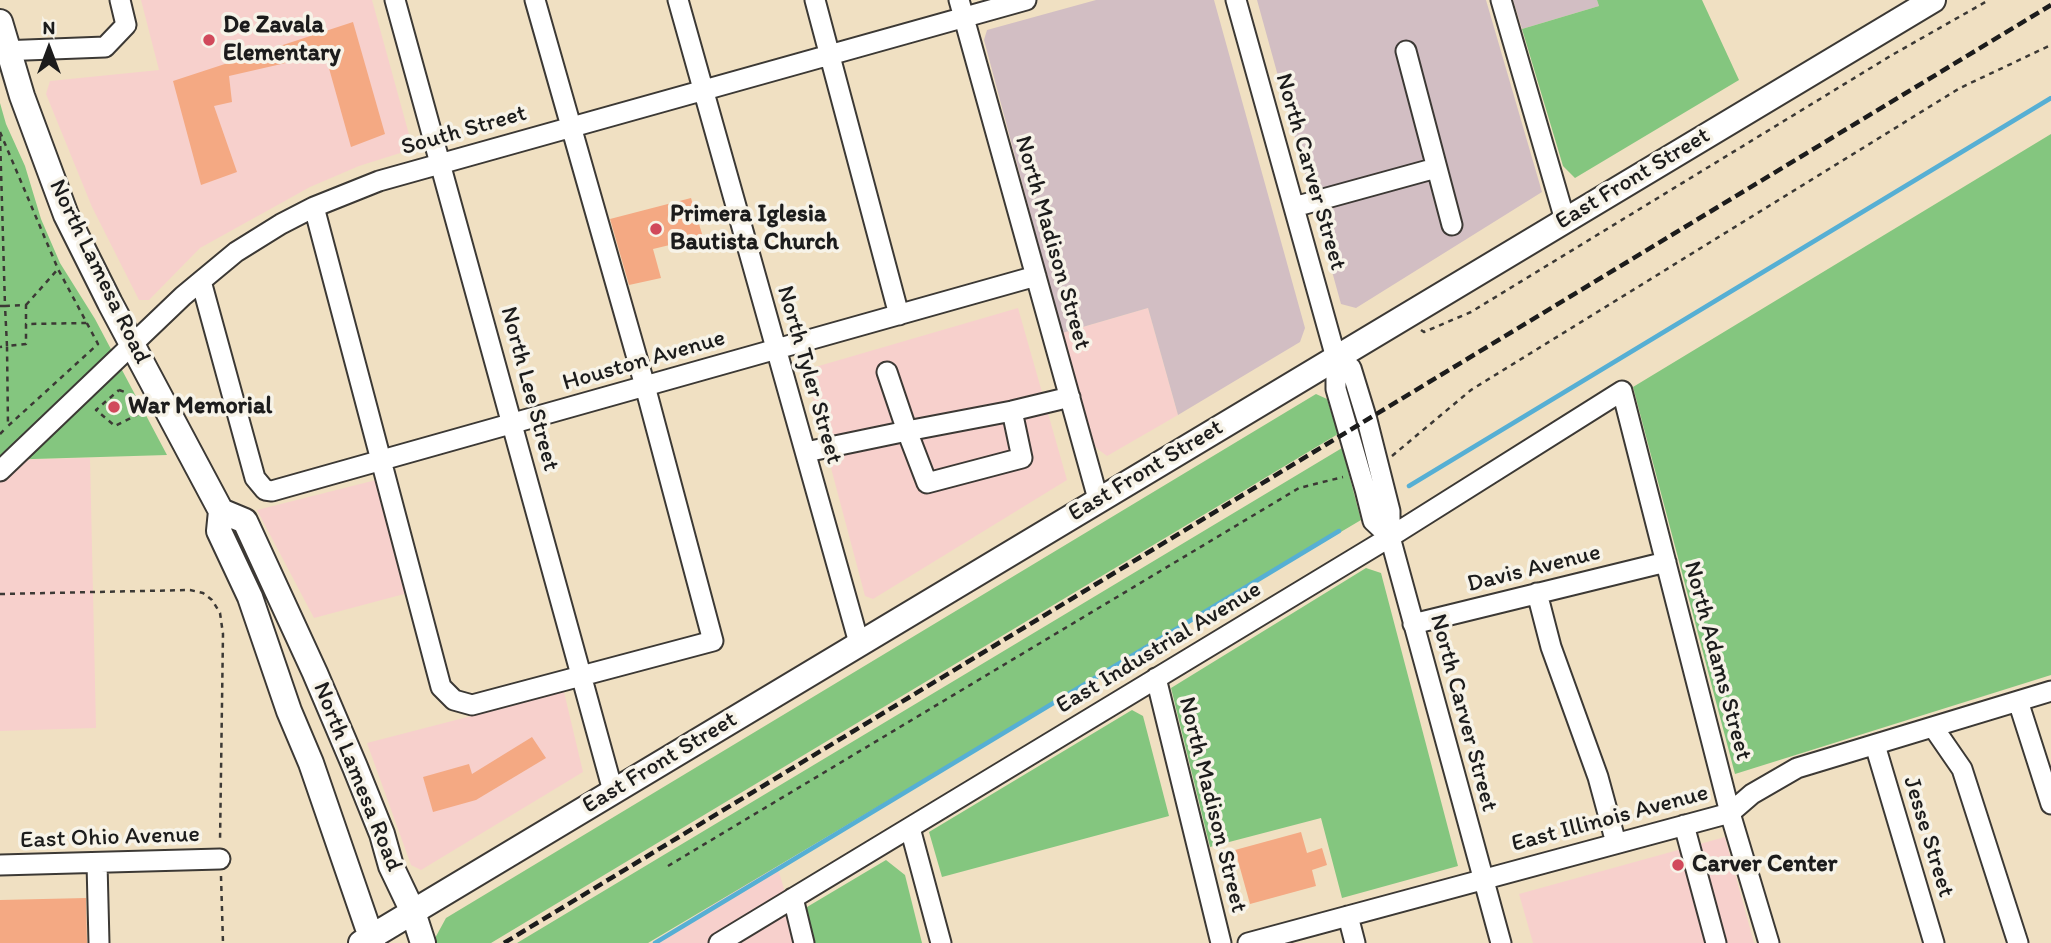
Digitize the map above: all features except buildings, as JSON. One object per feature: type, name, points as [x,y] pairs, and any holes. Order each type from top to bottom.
[{"type":"main road","name":"East Front Street","points":[[368,941],[1098,499],[1933,0]]},
{"type":"main road","name":"North Lamesa Road","points":[[0,22],[4,51],[66,215],[221,511],[219,531],[250,597],[289,710],[311,763],[368,941]]},
{"type":"main road","name":"North Lamesa Road","points":[[221,511],[245,521],[315,673],[382,834],[391,866],[414,912],[423,943]]},
{"type":"street","points":[[4,51],[105,47],[126,24],[120,0]]},
{"type":"street","name":"North Lee Street","points":[[396,0],[613,791]]},
{"type":"street","points":[[314,207],[441,687],[454,700],[471,705],[713,641],[645,386],[535,0]]},
{"type":"street","name":"North Tyler Street","points":[[678,0],[859,643]]},
{"type":"street","points":[[815,0],[899,315]]},
{"type":"street","name":"South Street","points":[[0,471],[201,281],[236,252],[314,207],[379,181],[830,54],[961,9],[1026,0]]},
{"type":"street","name":"North Carver Street","points":[[1236,0],[1336,358],[1336,389],[1373,522],[1390,537]]},
{"type":"street","points":[[1501,0],[1565,220]]},
{"type":"street","name":"North Madison Street","points":[[961,9],[1098,499]]},
{"type":"street","points":[[1406,51],[1452,225]]},
{"type":"street","points":[[1294,207],[1436,168]]},
{"type":"street","name":"Houston Avenue","points":[[201,281],[255,478],[264,490],[272,491],[1036,276]]},
{"type":"street","name":"North Carver Street","points":[[1336,358],[1351,368],[1379,467],[1390,511],[1390,537],[1501,943]]},
{"type":"street","points":[[887,372],[927,483],[1022,458],[1012,411]]},
{"type":"street","name":"East Industrial Avenue","points":[[719,943],[1390,537],[1622,391]]},
{"type":"street","name":"North Adams Street","points":[[1622,391],[1730,813],[1769,943]]},
{"type":"street","points":[[806,452],[1070,397]]},
{"type":"street","name":"Davis Avenue","points":[[1413,624],[1666,562]]},
{"type":"street","points":[[1537,593],[1551,647],[1598,776],[1616,843]]},
{"type":"street","name":"North Madison Street","points":[[1156,678],[1221,943]]},
{"type":"street","name":"East Illinois Avenue","points":[[1248,943],[1730,813],[1752,794],[1797,768],[2051,691]]},
{"type":"street","points":[[2018,701],[2051,804]]},
{"type":"street","points":[[1933,727],[1962,769],[2018,943]]},
{"type":"street","name":"Jesse Street","points":[[1875,745],[1934,943]]},
{"type":"street","points":[[1684,825],[1716,943]]},
{"type":"street","points":[[910,828],[941,943]]},
{"type":"street","name":"East Ohio Avenue","points":[[0,865],[220,859]]},
{"type":"street","points":[[97,863],[99,943]]},
{"type":"street","points":[[793,898],[804,943]]},
{"type":"street","points":[[1349,916],[1355,943]]},
{"type":"path","points":[[1404,317],[1423,332],[1471,313],[1892,55],[1989,0]]},
{"type":"path","points":[[1379,467],[1471,390],[1960,88],[2051,45]]},
{"type":"path","points":[[0,132],[58,270],[98,344],[0,434]]},
{"type":"path","points":[[0,132],[8,426]]},
{"type":"path","points":[[0,346],[26,344],[26,306],[58,270]]},
{"type":"path","points":[[0,306],[26,306]]},
{"type":"path","points":[[26,324],[87,323]]},
{"type":"path","points":[[119,390],[125,392],[136,415],[115,426],[96,410],[119,390]]},
{"type":"path","points":[[668,866],[1299,488],[1359,472]]},
{"type":"path","points":[[0,594],[190,590],[203,593],[212,600],[220,613],[223,634],[220,859],[223,943]]},
{"type":"shaded area","points":[[141,0],[372,0],[413,149],[359,166],[310,187],[200,248],[149,300],[139,300],[92,207],[46,94],[50,81],[159,70]]},
{"type":"shaded area","points":[[1096,0],[1214,0],[1305,328],[1300,342],[1178,415],[1148,308],[1062,333],[984,40],[987,30]]},
{"type":"shaded area","points":[[1257,0],[1486,0],[1542,192],[1356,308],[1341,304]]},
{"type":"shaded area","points":[[1513,0],[1597,0],[1599,6],[1522,29]]},
{"type":"shaded area","points":[[1018,308],[1067,480],[873,599],[865,596],[805,370]]},
{"type":"shaded area","points":[[1148,308],[1178,415],[1107,456],[1095,447],[1062,333]]},
{"type":"shaded area","points":[[90,458],[96,728],[0,731],[0,460]]},
{"type":"shaded area","points":[[376,480],[408,593],[314,618],[257,510]]},
{"type":"shaded area","points":[[564,692],[583,772],[421,870],[411,865],[367,743]]},
{"type":"shaded area","name":"Carver Center","points":[[1725,837],[1754,943],[1533,943],[1519,894]]},
{"type":"shaded area","points":[[776,862],[800,943],[655,943]]},
{"type":"green space","points":[[1597,0],[1702,0],[1739,80],[1575,178],[1563,166],[1522,29],[1599,6]]},
{"type":"green space","points":[[0,103],[6,124],[25,166],[41,219],[60,263],[95,319],[167,455],[0,460]]},
{"type":"green space","points":[[2051,134],[2051,675],[1735,774],[1633,387]]},
{"type":"green space","points":[[1316,394],[1327,399],[1338,434],[491,943],[436,943],[434,940],[446,918]]},
{"type":"green space","points":[[1342,448],[1361,520],[648,943],[517,943]]},
{"type":"green space","points":[[1366,568],[1381,573],[1458,866],[1342,898],[1321,818],[1210,847],[1171,688]]},
{"type":"green space","points":[[1132,710],[1143,716],[1169,816],[942,877],[929,832]]},
{"type":"green space","points":[[886,860],[905,875],[922,943],[810,943],[802,910]]},
{"type":"waterway","points":[[1409,486],[2051,98]]},
{"type":"waterway","points":[[655,943],[1339,531]]},
{"type":"railway","points":[[504,943],[2051,5]]},
{"type":"place","name":"De Zavala Elementary","points":[[209,40]]},
{"type":"place","name":"Primera Iglesia Bautista Church","points":[[656,229]]},
{"type":"place","name":"War Memorial","points":[[114,407]]},
{"type":"place","name":"Carver Center","points":[[1678,865]]}]
